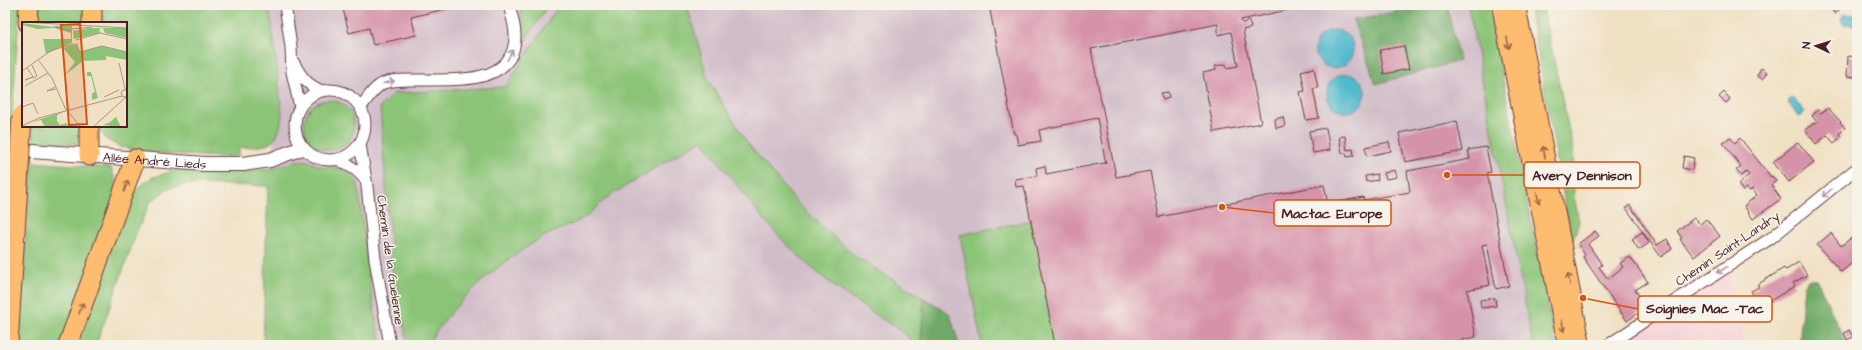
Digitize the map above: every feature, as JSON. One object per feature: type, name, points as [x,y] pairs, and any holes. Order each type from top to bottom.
[{"type":"highway","points":[[28,22],[29,5]]},
{"type":"highway","points":[[92,5],[92,22]]},
{"type":"highway","points":[[8,345],[22,125]]},
{"type":"highway","points":[[89,127],[89,156]]},
{"type":"highway","points":[[68,345],[135,159]]},
{"type":"main road","points":[[1501,5],[1567,345]]},
{"type":"main road","points":[[1516,5],[1581,345]]},
{"type":"street","points":[[285,5],[292,72],[300,107]]},
{"type":"street","points":[[361,107],[377,86],[385,82],[476,78],[490,74],[502,67],[510,56],[515,42],[516,33],[509,5]]},
{"type":"street","points":[[292,61],[302,79],[312,87],[322,91]]},
{"type":"street","points":[[330,89],[342,91],[353,98],[361,107],[365,118],[365,131],[360,144],[354,152],[338,159],[324,160],[302,148],[295,130],[296,118],[300,107],[308,98],[330,89]]},
{"type":"street","name":"Chemin de la Guelenne","points":[[360,144],[375,258],[390,345]]},
{"type":"street","name":"Allée André Lieds","points":[[5,149],[205,164],[243,164],[274,159],[302,148]]},
{"type":"street","points":[[338,159],[356,170],[365,178]]},
{"type":"street","name":"Chemin Saint-Landry","points":[[1608,345],[1771,238],[1857,168]]},
{"type":"shaded area","points":[[99,5],[1468,5],[1533,345],[263,345],[268,185],[274,142],[265,146],[239,148],[239,156],[218,157],[154,153],[120,147],[106,139],[124,127],[127,127],[127,22],[124,22]]},
{"type":"shaded area","points":[[1729,270],[1745,345],[1618,345]]},
{"type":"green space","points":[[5,5],[20,5],[12,114],[8,139],[5,139]]},
{"type":"green space","points":[[39,5],[86,5],[85,22],[38,22]]},
{"type":"green space","points":[[98,5],[268,5],[272,24],[282,114],[278,133],[275,139],[265,145],[239,148],[239,156],[218,157],[154,153],[120,147],[106,139],[98,127],[127,127],[127,22],[97,22]]},
{"type":"green space","points":[[519,5],[548,5],[524,42],[524,29]]},
{"type":"green space","points":[[559,5],[687,5],[708,80],[748,144],[799,205],[857,258],[924,298],[921,345],[915,345],[905,334],[840,290],[804,261],[763,218],[702,140],[611,195],[585,217],[547,235],[513,256],[480,282],[465,297],[438,328],[427,345],[408,345],[392,267],[380,107],[394,93],[505,87]]},
{"type":"green space","points":[[1432,5],[1447,5],[1459,61],[1376,84],[1353,20]]},
{"type":"green space","points":[[1468,5],[1488,5],[1556,345],[1533,345]]},
{"type":"green space","points":[[1529,5],[1542,5],[1573,149],[1574,196],[1579,222],[1572,243]]},
{"type":"green space","points":[[329,100],[338,102],[347,107],[352,116],[354,125],[352,134],[347,143],[338,148],[329,150],[320,148],[311,143],[306,134],[304,125],[306,116],[311,107],[320,102]]},
{"type":"green space","points":[[32,127],[81,127],[81,134],[77,144],[34,142]]},
{"type":"green space","points":[[305,160],[322,167],[337,167],[351,173],[358,184],[368,270],[376,321],[382,345],[263,345],[268,186],[187,184],[167,189],[150,202],[136,234],[96,345],[74,345],[126,204],[139,187],[151,178],[179,169],[243,171],[270,169],[295,161]]},
{"type":"green space","points":[[32,162],[111,168],[116,183],[116,197],[62,345],[17,345]]},
{"type":"green space","points":[[1033,220],[1057,345],[982,345],[960,235]]},
{"type":"green space","points":[[1809,279],[1817,280],[1847,345],[1799,345],[1804,285]]},
{"type":"green space","points":[[924,298],[950,314],[959,345],[921,345]]},
{"type":"water","points":[[1844,14],[1857,15],[1857,25],[1843,24],[1841,19]]},
{"type":"water","points":[[1330,30],[1338,30],[1348,35],[1352,42],[1352,56],[1348,63],[1338,68],[1330,68],[1320,63],[1318,60],[1315,53],[1315,45],[1320,35],[1323,33]]},
{"type":"water","points":[[1342,74],[1350,74],[1360,79],[1364,86],[1364,100],[1360,107],[1350,112],[1342,112],[1332,107],[1330,104],[1327,97],[1327,89],[1332,79],[1335,77]]},
{"type":"water","points":[[1794,98],[1805,112],[1799,117],[1788,103],[1790,99]]},
{"type":"building","points":[[342,5],[453,5],[454,7],[411,17],[416,35],[373,45],[369,28],[349,33]]},
{"type":"building","points":[[989,5],[1311,5],[1241,20],[1242,23],[1249,21],[1251,28],[1243,30],[1261,123],[1214,132],[1203,73],[1216,70],[1215,66],[1226,64],[1227,68],[1238,66],[1231,32],[1218,35],[1218,24],[1091,49],[1116,177],[1150,171],[1159,217],[1324,185],[1328,204],[1363,197],[1364,200],[1410,192],[1407,171],[1470,159],[1468,150],[1486,147],[1491,172],[1487,173],[1509,286],[1496,289],[1487,244],[1482,245],[1490,285],[1467,290],[1476,337],[1447,343],[1448,345],[1055,345],[1024,186],[1016,187],[1015,179],[1037,176],[1036,168],[1045,166],[1046,174],[1106,164],[1097,118],[1039,130],[1041,141],[1018,145],[1016,134],[1014,134]]},
{"type":"building","points":[[1834,5],[1839,5],[1841,8],[1835,14],[1830,8]]},
{"type":"building","points":[[1404,46],[1409,69],[1384,74],[1380,50]]},
{"type":"building","points":[[1848,56],[1857,57],[1857,77],[1847,76]]},
{"type":"building","points":[[1314,68],[1318,88],[1313,89],[1319,118],[1306,120],[1300,92],[1305,91],[1301,71]]},
{"type":"building","points":[[1761,68],[1767,72],[1763,79],[1757,76]]},
{"type":"building","points":[[1168,92],[1169,98],[1163,100],[1161,93]]},
{"type":"building","points":[[1724,92],[1730,99],[1726,103],[1719,97]]},
{"type":"building","points":[[1828,108],[1845,128],[1839,134],[1841,137],[1834,143],[1827,135],[1816,144],[1805,130],[1817,122],[1812,116],[1818,110],[1821,113]]},
{"type":"building","points":[[1283,117],[1285,126],[1276,128],[1275,119]]},
{"type":"building","points":[[1457,121],[1463,151],[1405,162],[1399,133]]},
{"type":"building","points":[[1326,128],[1330,150],[1313,153],[1309,131]]},
{"type":"building","points":[[1345,136],[1347,150],[1353,149],[1354,156],[1347,157],[1346,153],[1342,153],[1339,137]]},
{"type":"building","points":[[1730,137],[1735,143],[1740,138],[1771,177],[1772,176],[1776,181],[1771,185],[1781,199],[1753,219],[1744,206],[1757,195],[1752,189],[1750,191],[1747,188],[1743,191],[1738,184],[1749,175],[1746,172],[1741,176],[1736,170],[1741,166],[1723,143]]},
{"type":"building","points":[[1389,142],[1391,151],[1367,156],[1365,147]]},
{"type":"building","points":[[1798,142],[1814,162],[1789,182],[1773,162]]},
{"type":"building","points":[[1684,156],[1694,158],[1692,170],[1682,168]]},
{"type":"building","points":[[1395,170],[1397,177],[1386,179],[1384,173]]},
{"type":"building","points":[[1377,174],[1378,180],[1366,182],[1365,176]]},
{"type":"building","points":[[1630,205],[1657,245],[1667,239],[1672,249],[1661,257],[1626,208]]},
{"type":"building","points":[[1694,218],[1700,224],[1706,219],[1720,236],[1694,257],[1680,239],[1682,238],[1677,231]]},
{"type":"building","points":[[1595,231],[1599,236],[1588,244],[1602,265],[1599,267],[1608,279],[1623,267],[1620,263],[1630,257],[1648,282],[1635,290],[1647,307],[1627,321],[1583,257],[1585,255],[1578,244]]},
{"type":"building","points":[[1642,232],[1649,243],[1639,250],[1632,239]]},
{"type":"building","points":[[1831,233],[1841,246],[1854,236],[1857,241],[1857,259],[1841,272],[1817,245]]},
{"type":"building","points":[[1799,262],[1807,275],[1793,283],[1795,286],[1768,302],[1767,299],[1759,304],[1751,291],[1759,287],[1757,285],[1784,268],[1786,270]]},
{"type":"building","points":[[1495,298],[1496,306],[1481,308],[1480,300]]},
{"type":"building","points":[[1849,330],[1853,337],[1847,340],[1844,333]]},
{"type":"place","name":"Avery Dennison","points":[[1447,175]]},
{"type":"place","name":"Mactac Europe","points":[[1222,207]]},
{"type":"place","name":"Soignies Mac -Tac","points":[[1583,298]]}]
